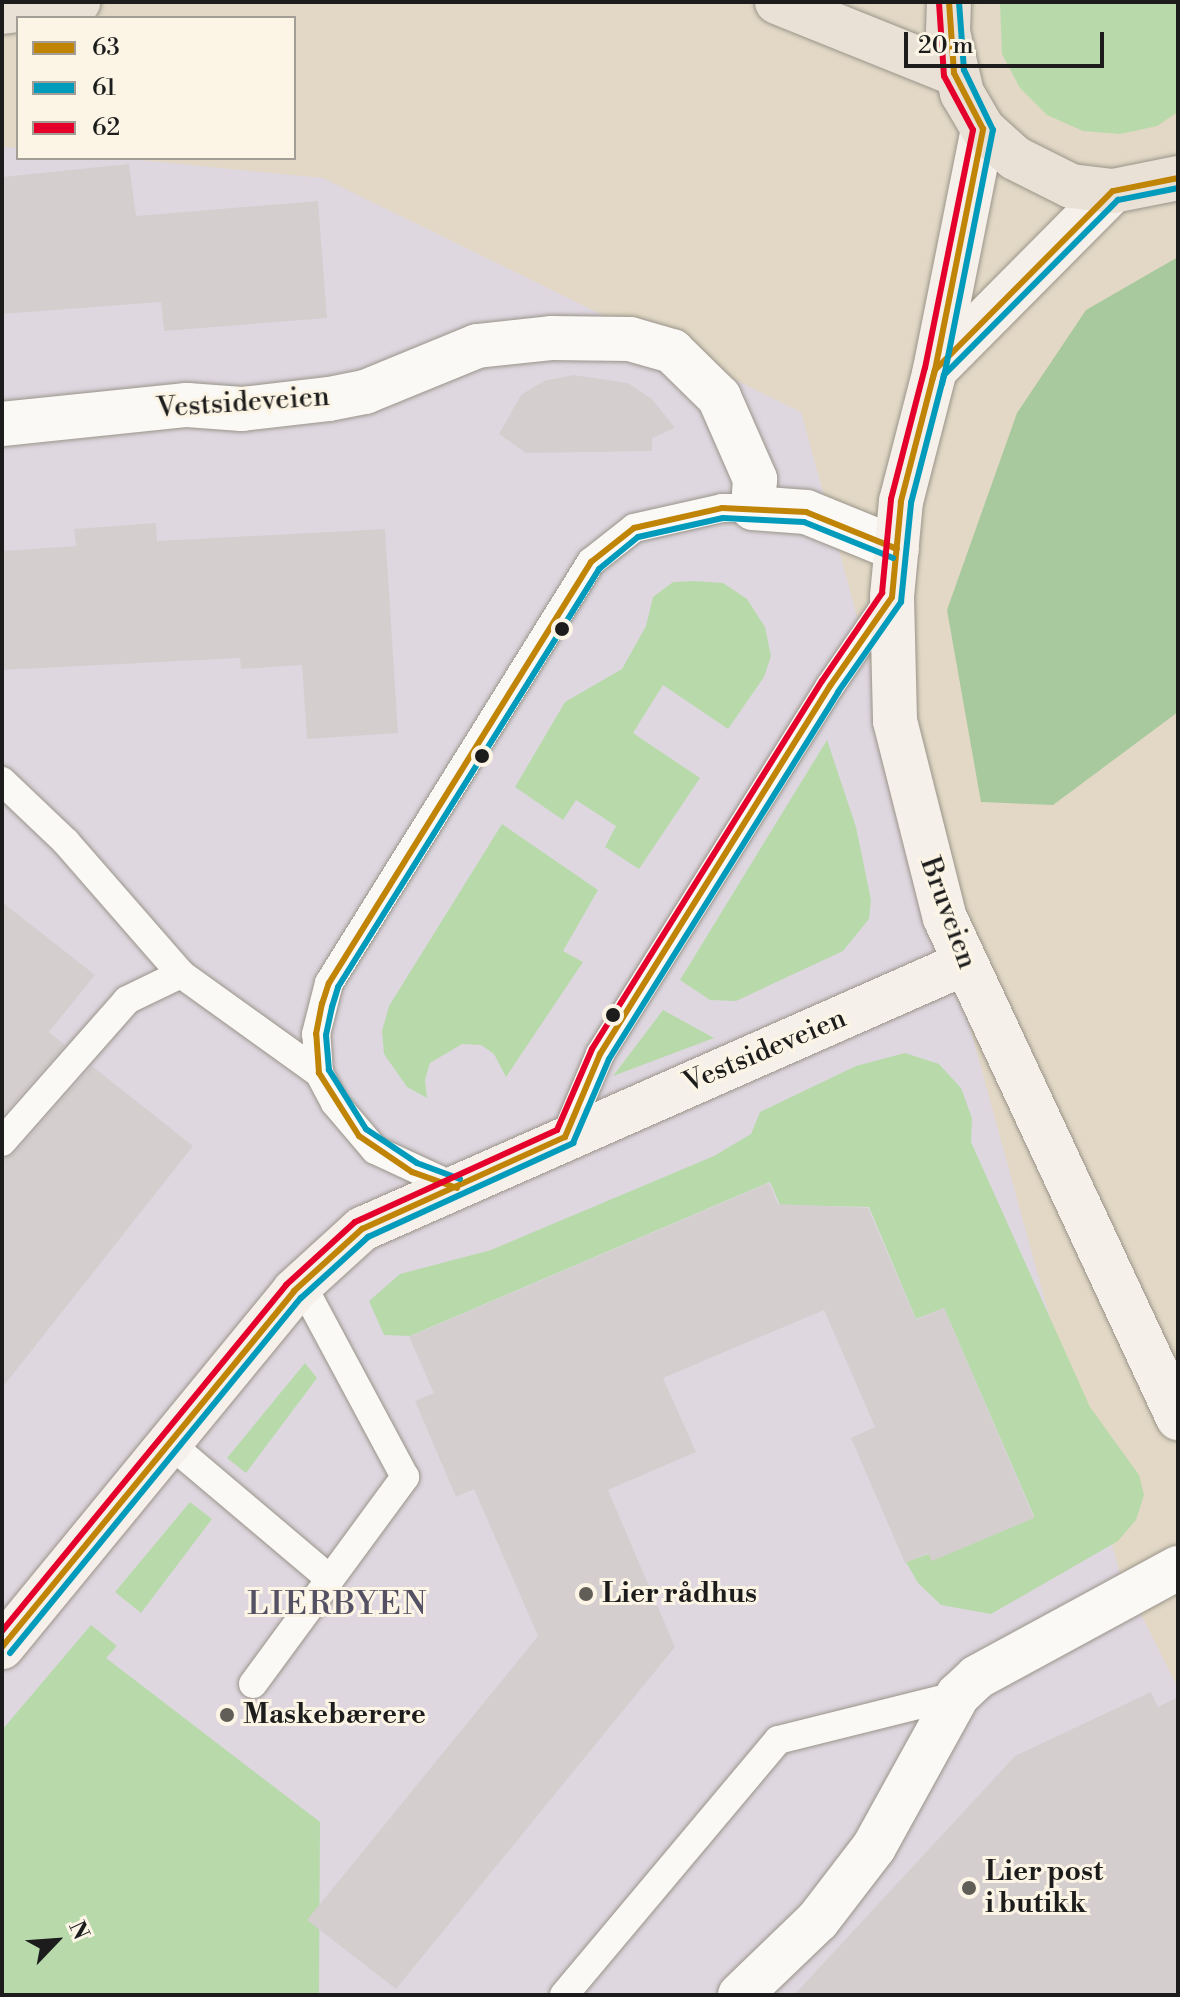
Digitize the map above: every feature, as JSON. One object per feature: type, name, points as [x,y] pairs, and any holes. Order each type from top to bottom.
[{"type":"main road","points":[[2,12],[78,2]]},
{"type":"main road","points":[[777,2],[954,73]]},
{"type":"main road","points":[[949,2],[954,73],[983,129],[1033,170],[1071,186],[1113,191],[1178,178]]},
{"type":"street","name":"Bruveien","points":[[983,129],[935,370],[901,501],[892,597],[895,721],[902,760],[945,918],[1178,1418]]},
{"type":"street","points":[[935,370],[1113,191]]},
{"type":"street","name":"Vestsideveien","points":[[2,424],[187,405],[242,409],[329,399],[365,392],[477,346],[551,338],[630,339],[672,351],[719,397],[755,479],[753,508]]},
{"type":"street","points":[[753,508],[806,512],[897,549]]},
{"type":"street","name":"Vestsideveien","points":[[2,1647],[168,1442],[302,1285],[362,1229],[965,963]]},
{"type":"street","points":[[740,1995],[818,1920],[874,1847],[958,1695],[977,1677],[1178,1568]]},
{"type":"lane","points":[[457,1188],[412,1172],[375,1150],[335,1103],[319,1073],[316,1034],[329,983],[591,562],[634,528],[722,508],[753,508]]},
{"type":"lane","points":[[565,1137],[600,1054],[821,699],[892,597]]},
{"type":"lane","points":[[2,781],[66,842],[181,974],[319,1073]]},
{"type":"lane","points":[[2,1142],[127,1000],[181,974]]},
{"type":"lane","points":[[253,1684],[405,1477],[302,1285]]},
{"type":"lane","points":[[168,1442],[330,1579]]},
{"type":"lane","points":[[564,1995],[778,1740],[958,1695]]},
{"type":"shaded area","points":[[2,147],[16,148],[16,160],[140,160],[323,178],[801,412],[1119,1570],[1178,1688],[1178,1995],[2,1995]]},
{"type":"green space","points":[[1000,2],[1178,2],[1178,112],[1157,126],[1120,134],[1083,131],[1047,115],[1020,88],[1002,54]]},
{"type":"green space","points":[[1178,257],[1178,712],[1053,805],[981,802],[947,610],[1017,413],[1086,310]]},
{"type":"green space","points":[[673,582],[723,583],[747,599],[765,627],[771,656],[764,677],[728,729],[663,685],[633,733],[700,778],[639,869],[605,847],[616,826],[576,800],[563,820],[515,787],[565,702],[622,669],[646,626],[653,597]]},
{"type":"green space","points":[[827,740],[856,827],[871,900],[869,919],[843,951],[736,1001],[710,1000],[680,980]]},
{"type":"green space","points":[[502,824],[598,890],[563,951],[583,962],[506,1077],[494,1054],[481,1045],[462,1044],[430,1063],[425,1080],[427,1098],[407,1087],[384,1054],[382,1031],[389,1006]]},
{"type":"green space","points":[[663,1010],[714,1038],[613,1076]]},
{"type":"green space","points":[[905,1053],[939,1064],[961,1088],[972,1118],[971,1142],[1090,1407],[1139,1475],[1144,1495],[1136,1520],[1118,1541],[991,1614],[941,1605],[918,1583],[906,1562],[1034,1516],[944,1308],[916,1319],[869,1207],[780,1205],[770,1182],[410,1336],[384,1335],[369,1301],[400,1274],[491,1250],[714,1156],[751,1134],[760,1112],[856,1066]]},
{"type":"green space","points":[[305,1363],[317,1378],[246,1473],[227,1458]]},
{"type":"green space","points":[[190,1502],[212,1519],[141,1613],[115,1592]]},
{"type":"green space","points":[[91,1625],[117,1646],[106,1658],[320,1822],[319,1995],[2,1995],[2,1730]]},
{"type":"building","points":[[129,164],[136,216],[318,201],[327,318],[164,331],[161,302],[2,314],[2,177]]},
{"type":"building","points":[[573,375],[628,383],[652,399],[675,428],[652,438],[652,451],[526,453],[499,434],[521,395],[544,381]]},
{"type":"building","points":[[156,523],[157,541],[385,529],[398,733],[307,739],[302,665],[241,669],[240,658],[2,670],[2,551],[76,546],[74,529]]},
{"type":"building","points":[[2,902],[95,975],[49,1032],[65,1045],[2,1116]]},
{"type":"building","points":[[92,1066],[193,1146],[2,1388],[2,1159],[15,1153]]},
{"type":"building","name":"Lier rådhus","points":[[769,1183],[778,1204],[868,1208],[916,1320],[944,1308],[1034,1518],[932,1561],[928,1553],[905,1563],[851,1438],[875,1427],[824,1310],[663,1378],[696,1452],[608,1490],[675,1647],[396,1989],[307,1920],[538,1636],[474,1489],[456,1497],[415,1401],[434,1393],[409,1337]]},
{"type":"building","points":[[1151,1692],[1158,1707],[1178,1697],[1178,1995],[794,1995],[1015,1756]]},
{"type":"transit line","name":"63","points":[[2,1647],[294,1291],[362,1229],[565,1137],[600,1054],[830,686],[892,597],[901,501],[935,370],[983,129],[954,73],[949,2]]},
{"type":"transit line","name":"61","points":[[10,1653],[301,1298],[368,1237],[573,1143],[609,1059],[838,692],[901,602],[911,503],[945,372],[993,130],[964,70],[959,2]]},
{"type":"transit line","name":"62","points":[[2,1631],[286,1285],[355,1222],[557,1130],[592,1049],[822,681],[882,593],[891,499],[925,368],[973,130],[944,76],[939,3]]},
{"type":"transit line","name":"63","points":[[932,381],[935,370],[1113,191],[1178,178]]},
{"type":"transit line","name":"61","points":[[942,384],[944,375],[1118,200],[1178,188]]},
{"type":"transit line","name":"63","points":[[457,1188],[412,1172],[359,1136],[319,1073],[316,1034],[322,1004],[329,983],[591,562],[634,528],[722,508],[806,512],[897,549]]},
{"type":"transit line","name":"61","points":[[460,1179],[417,1163],[366,1129],[329,1070],[326,1035],[332,1007],[338,987],[599,569],[638,537],[723,518],[804,522],[893,558]]},
{"type":"place","name":"Lier rådhus","points":[[586,1594]]},
{"type":"place","name":"Maskebærere","points":[[227,1715]]},
{"type":"place","name":"Lier post i butikk","points":[[969,1888]]},
{"type":"district","name":"LIERBYEN","points":[[338,1604]]}]
